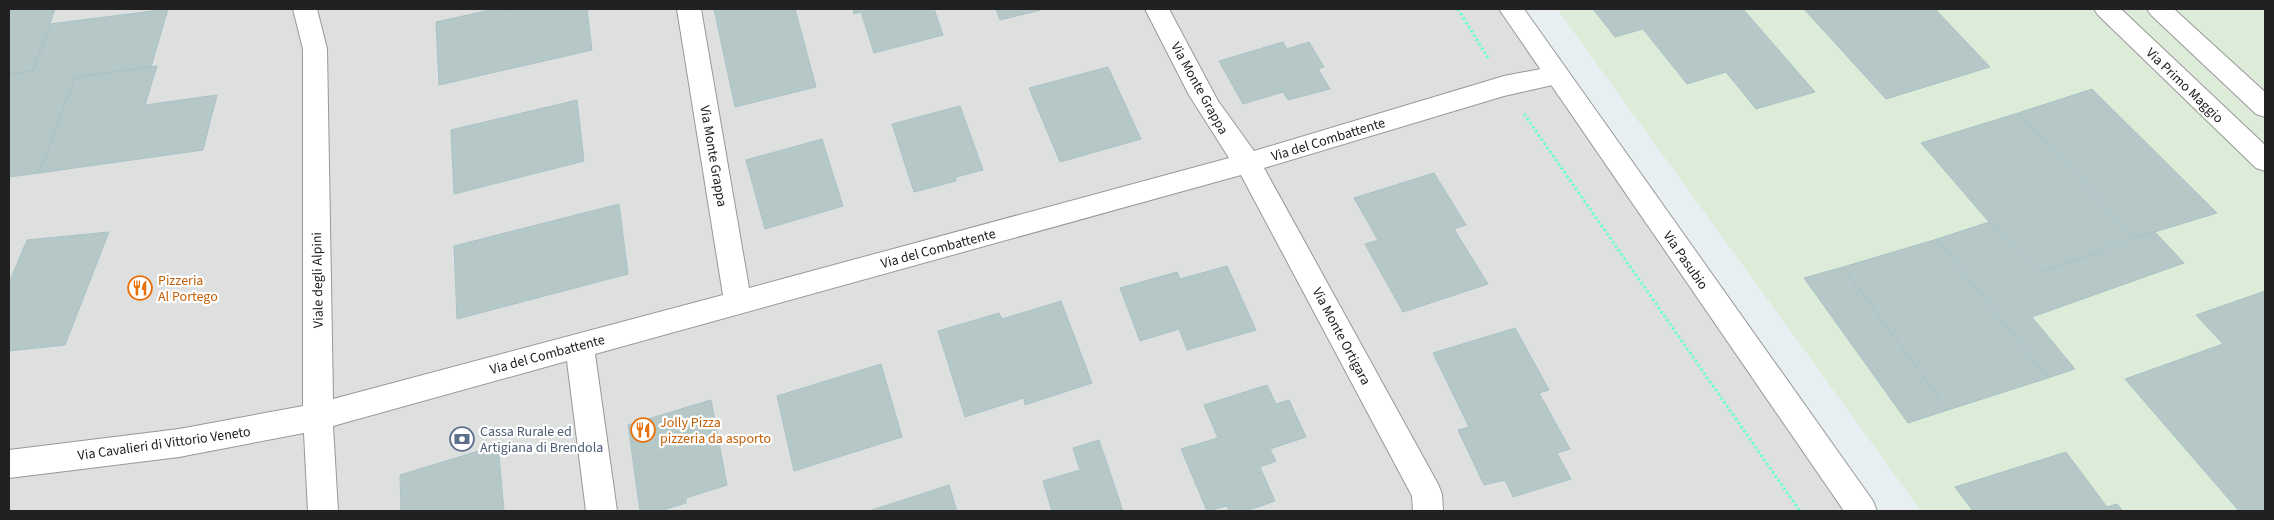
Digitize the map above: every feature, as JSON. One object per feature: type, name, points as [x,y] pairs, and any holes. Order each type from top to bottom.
[{"type":"street","name":"Viale degli Alpini","points":[[305,9],[315,49]]},
{"type":"street","name":"Viale degli Alpini","points":[[323,511],[318,417],[315,49],[324,9]]},
{"type":"street","name":"Via Monte Grappa","points":[[689,9],[738,304]]},
{"type":"street","name":"Via Monte Grappa","points":[[1157,9],[1202,95],[1232,143],[1248,163]]},
{"type":"street","name":"Via Pasubio","points":[[1511,9],[1862,511]]},
{"type":"street","name":"Via Primo Maggio","points":[[2106,9],[2265,161]]},
{"type":"street","points":[[2160,9],[2265,107]]},
{"type":"street","name":"Via del Combattente","points":[[318,417],[412,390],[738,304],[1248,163],[1504,86],[1557,75]]},
{"type":"street","name":"Via Monte Ortigara","points":[[1248,163],[1427,494],[1428,511]]},
{"type":"street","points":[[579,346],[602,511]]},
{"type":"street","name":"Via Cavalieri di Vittorio Veneto","points":[[9,464],[179,444],[318,417]]},
{"type":"path","points":[[1458,9],[1504,86],[1800,511]]},
{"type":"shaded area","points":[[9,9],[1511,9],[1863,511],[9,511]]},
{"type":"shaded area","points":[[1557,9],[2265,9],[2265,511],[1921,511]]},
{"type":"building","points":[[9,9],[55,9],[33,71],[9,74]]},
{"type":"building","points":[[168,9],[151,67],[75,77],[39,173],[9,177],[9,74],[33,71],[50,24]]},
{"type":"building","points":[[495,9],[506,9],[506,11],[514,9],[587,9],[592,50],[439,85],[436,22]]},
{"type":"building","points":[[714,9],[795,9],[816,87],[735,107]]},
{"type":"building","points":[[853,9],[934,9],[943,35],[874,53],[861,12],[854,14]]},
{"type":"building","points":[[996,9],[1040,9],[1041,10],[1000,20]]},
{"type":"building","points":[[1593,9],[1743,9],[1815,92],[1756,109],[1726,72],[1687,84],[1643,29],[1615,37]]},
{"type":"building","points":[[1804,9],[1935,9],[1990,67],[1886,99]]},
{"type":"building","points":[[1283,42],[1287,49],[1309,42],[1324,67],[1318,69],[1330,89],[1288,100],[1283,92],[1243,104],[1219,61]]},
{"type":"building","points":[[157,66],[145,105],[217,95],[203,150],[39,173],[75,77]]},
{"type":"building","points":[[1108,67],[1141,139],[1060,162],[1029,88]]},
{"type":"building","points":[[2092,89],[2217,213],[2135,238],[2018,113]]},
{"type":"building","points":[[577,100],[584,161],[454,194],[451,130]]},
{"type":"building","points":[[960,106],[983,170],[956,177],[956,181],[914,192],[892,124]]},
{"type":"building","points":[[2018,113],[2135,238],[2037,273],[1989,222],[1921,143]]},
{"type":"building","points":[[822,139],[843,206],[765,229],[746,160]]},
{"type":"building","points":[[1434,173],[1466,225],[1454,229],[1488,284],[1403,312],[1365,244],[1378,240],[1354,198]]},
{"type":"building","points":[[619,204],[628,274],[457,319],[454,246]]},
{"type":"building","points":[[1989,222],[2037,273],[2155,232],[2184,263],[2032,317],[2075,369],[2048,378],[1937,239]]},
{"type":"building","points":[[109,232],[65,345],[9,351],[9,278],[11,278],[27,240]]},
{"type":"building","points":[[1937,239],[2048,378],[1948,410],[1843,267]]},
{"type":"building","points":[[1227,266],[1256,330],[1187,350],[1179,329],[1140,341],[1120,288],[1177,272],[1180,279]]},
{"type":"building","points":[[1843,267],[1948,410],[1908,423],[1804,278]]},
{"type":"building","points":[[2265,291],[2265,511],[2239,511],[2125,379],[2223,344],[2196,315]]},
{"type":"building","points":[[1061,301],[1092,383],[1025,405],[1024,398],[965,417],[938,331],[999,313],[1002,319]]},
{"type":"building","points":[[1515,328],[1549,390],[1539,393],[1570,449],[1557,453],[1571,479],[1513,497],[1505,480],[1484,485],[1458,430],[1469,427],[1433,353]]},
{"type":"building","points":[[881,364],[902,437],[794,471],[777,396]]},
{"type":"building","points":[[1267,385],[1276,404],[1289,400],[1306,437],[1270,449],[1276,461],[1260,467],[1275,501],[1246,511],[1229,511],[1227,506],[1207,511],[1181,449],[1218,438],[1204,405]]},
{"type":"building","points":[[711,400],[727,485],[686,498],[686,503],[660,511],[640,511],[628,425]]},
{"type":"building","points":[[1099,440],[1123,511],[1052,511],[1043,481],[1080,470],[1073,448]]},
{"type":"building","points":[[498,445],[504,511],[401,511],[400,475]]},
{"type":"building","points":[[2066,452],[2107,507],[2117,504],[2123,511],[1973,511],[1955,487]]},
{"type":"building","points":[[949,485],[957,511],[869,511]]},
{"type":"place","name":"Pizzeria Al Portego","points":[[140,288]]},
{"type":"place","name":"Jolly Pizza pizzeria da asporto","points":[[643,430]]},
{"type":"place","name":"Cassa Rurale ed Artigiana di Brendola","points":[[462,439]]}]
